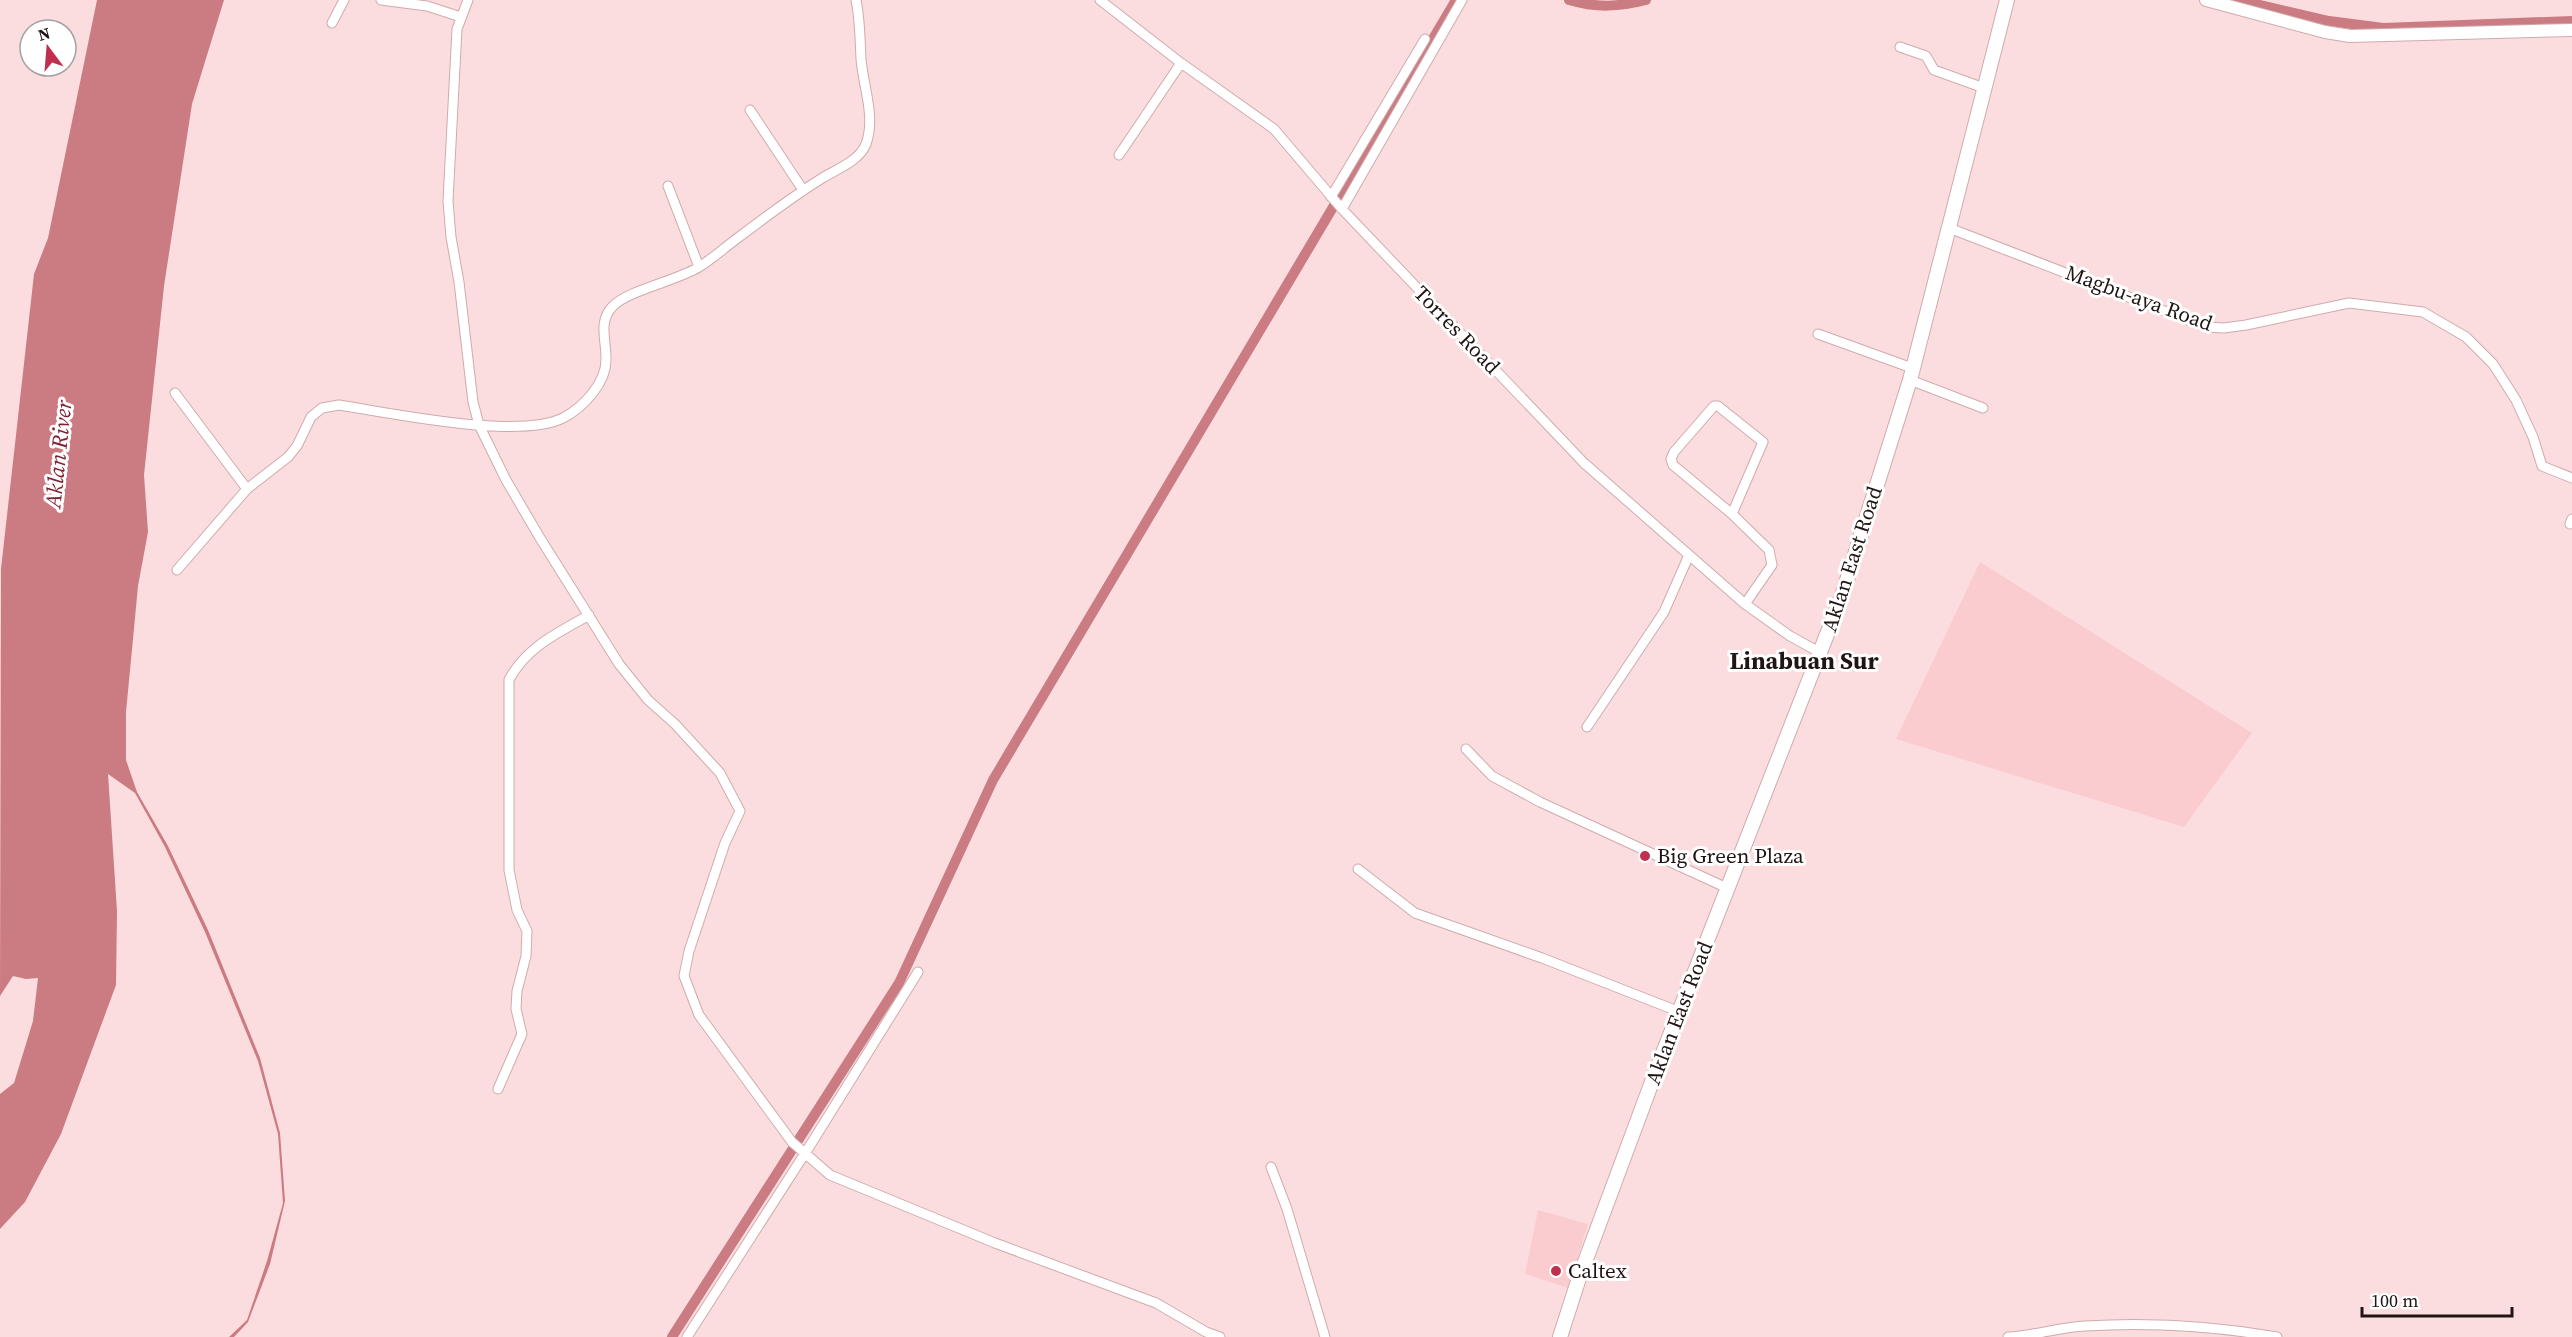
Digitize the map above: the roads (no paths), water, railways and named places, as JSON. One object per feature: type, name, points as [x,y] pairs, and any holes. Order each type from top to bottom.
[{"type":"main road","name":"Aklan East Road","points":[[1560,1337],[1579,1278],[1727,888],[1842,596],[1911,374],[2007,0]]},
{"type":"street","points":[[332,23],[344,0]]},
{"type":"street","points":[[381,0],[427,6],[461,17]]},
{"type":"street","points":[[468,0],[457,29],[448,201],[473,402],[479,425],[506,480],[619,664],[648,700],[675,724],[720,773],[740,811],[725,843],[689,951],[684,976],[699,1015],[792,1142],[830,1175],[995,1242],[1156,1303],[1206,1332],[1220,1337]]},
{"type":"street","points":[[177,570],[247,489],[288,457],[297,446],[311,417],[322,408],[339,405],[515,428],[563,418],[575,410],[587,399],[605,371],[607,359],[603,324],[614,305],[640,291],[675,279],[699,267],[803,190],[855,159],[866,146],[869,106],[861,61],[856,0]]},
{"type":"street","name":"Torres Road","points":[[1100,0],[1181,63],[1274,129],[1336,202],[1584,463],[1745,604],[1790,636],[1821,653]]},
{"type":"street","points":[[1336,202],[1462,0]]},
{"type":"street","points":[[2206,0],[2325,32],[2350,36],[2572,30]]},
{"type":"street","points":[[1336,202],[1425,39]]},
{"type":"street","points":[[1900,47],[1926,56],[1934,70],[1984,88]]},
{"type":"street","points":[[1119,154],[1181,63]]},
{"type":"street","points":[[750,110],[803,190]]},
{"type":"street","points":[[668,186],[699,267]]},
{"type":"street","name":"Magbu-aya Road","points":[[1949,228],[2205,327],[2224,328],[2246,325],[2349,303],[2384,305],[2423,312],[2466,337],[2493,364],[2516,400],[2533,437],[2542,466],[2572,478]]},
{"type":"street","points":[[1818,334],[1983,408]]},
{"type":"street","points":[[175,393],[247,489]]},
{"type":"street","points":[[1732,514],[1763,442],[1718,406],[1714,406],[1674,452],[1671,459],[1673,465],[1732,514],[1769,550],[1773,559],[1772,565],[1745,604]]},
{"type":"street","points":[[1587,727],[1664,612],[1689,555]]},
{"type":"street","points":[[498,1089],[522,1034],[516,1009],[517,991],[526,956],[527,931],[517,910],[509,870],[509,680],[516,666],[528,653],[589,615]]},
{"type":"street","points":[[1466,749],[1492,776],[1540,802],[1727,888]]},
{"type":"street","points":[[1359,869],[1415,913],[1542,958],[1680,1012]]},
{"type":"street","points":[[687,1337],[918,972]]},
{"type":"street","points":[[1271,1167],[1287,1209],[1325,1337]]},
{"type":"street","points":[[2008,1337],[2031,1336],[2083,1326],[2152,1324],[2230,1329],[2277,1337]]},
{"type":"water","name":"Aklan River","points":[[97,0],[224,0],[192,104],[164,286],[144,475],[148,532],[138,586],[126,712],[126,760],[137,792],[168,846],[208,930],[260,1058],[280,1133],[285,1201],[270,1264],[248,1322],[234,1337],[229,1337],[247,1320],[283,1203],[278,1134],[258,1061],[205,932],[165,847],[135,793],[108,774],[117,911],[116,985],[61,1134],[25,1202],[0,1229],[0,1094],[14,1083],[33,1021],[38,978],[26,979],[13,976],[0,996],[1,569],[34,274],[48,238]]},
{"type":"waterway","points":[[672,1337],[899,983],[993,780],[1456,0]]},
{"type":"waterway","points":[[1569,0],[1608,6],[1646,0]]},
{"type":"waterway","points":[[2238,0],[2329,21],[2383,28],[2572,21]]},
{"type":"place","name":"Big Green Plaza","points":[[1645,856]]},
{"type":"place","name":"Caltex","points":[[1556,1271]]},
{"type":"district","name":"Linabuan Sur","points":[[1804,661]]}]
